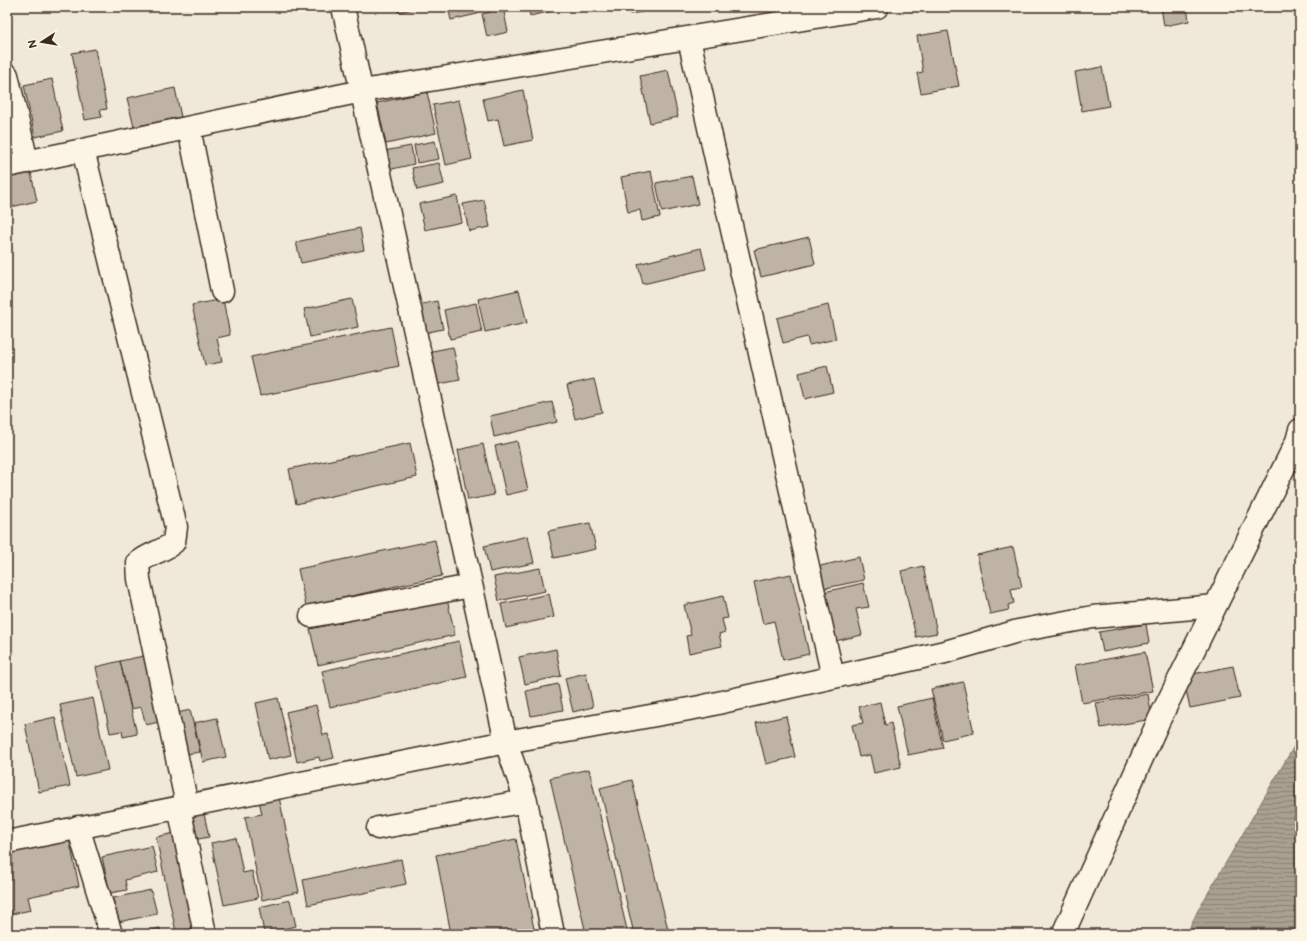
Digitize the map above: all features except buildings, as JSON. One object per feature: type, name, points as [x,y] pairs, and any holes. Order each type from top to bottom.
[{"type":"street","points":[[343,7],[506,742],[526,801],[553,934]]},
{"type":"street","points":[[7,75],[17,164],[362,92],[689,39],[866,8]]},
{"type":"street","points":[[689,39],[833,677]]},
{"type":"street","points":[[189,128],[222,291]]},
{"type":"street","points":[[83,150],[176,527],[174,542],[166,549],[145,557],[138,563],[139,579],[183,806],[205,934]]},
{"type":"street","points":[[1063,934],[1159,720],[1297,441],[1300,430]]},
{"type":"street","points":[[312,616],[471,586]]},
{"type":"street","points":[[7,842],[506,742],[700,707],[945,652],[1018,631],[1093,617],[1215,606]]},
{"type":"street","points":[[378,828],[526,801]]},
{"type":"street","points":[[78,827],[111,934]]},
{"type":"shaded area","points":[[1300,736],[1300,934],[1187,934],[1197,912]]}]
